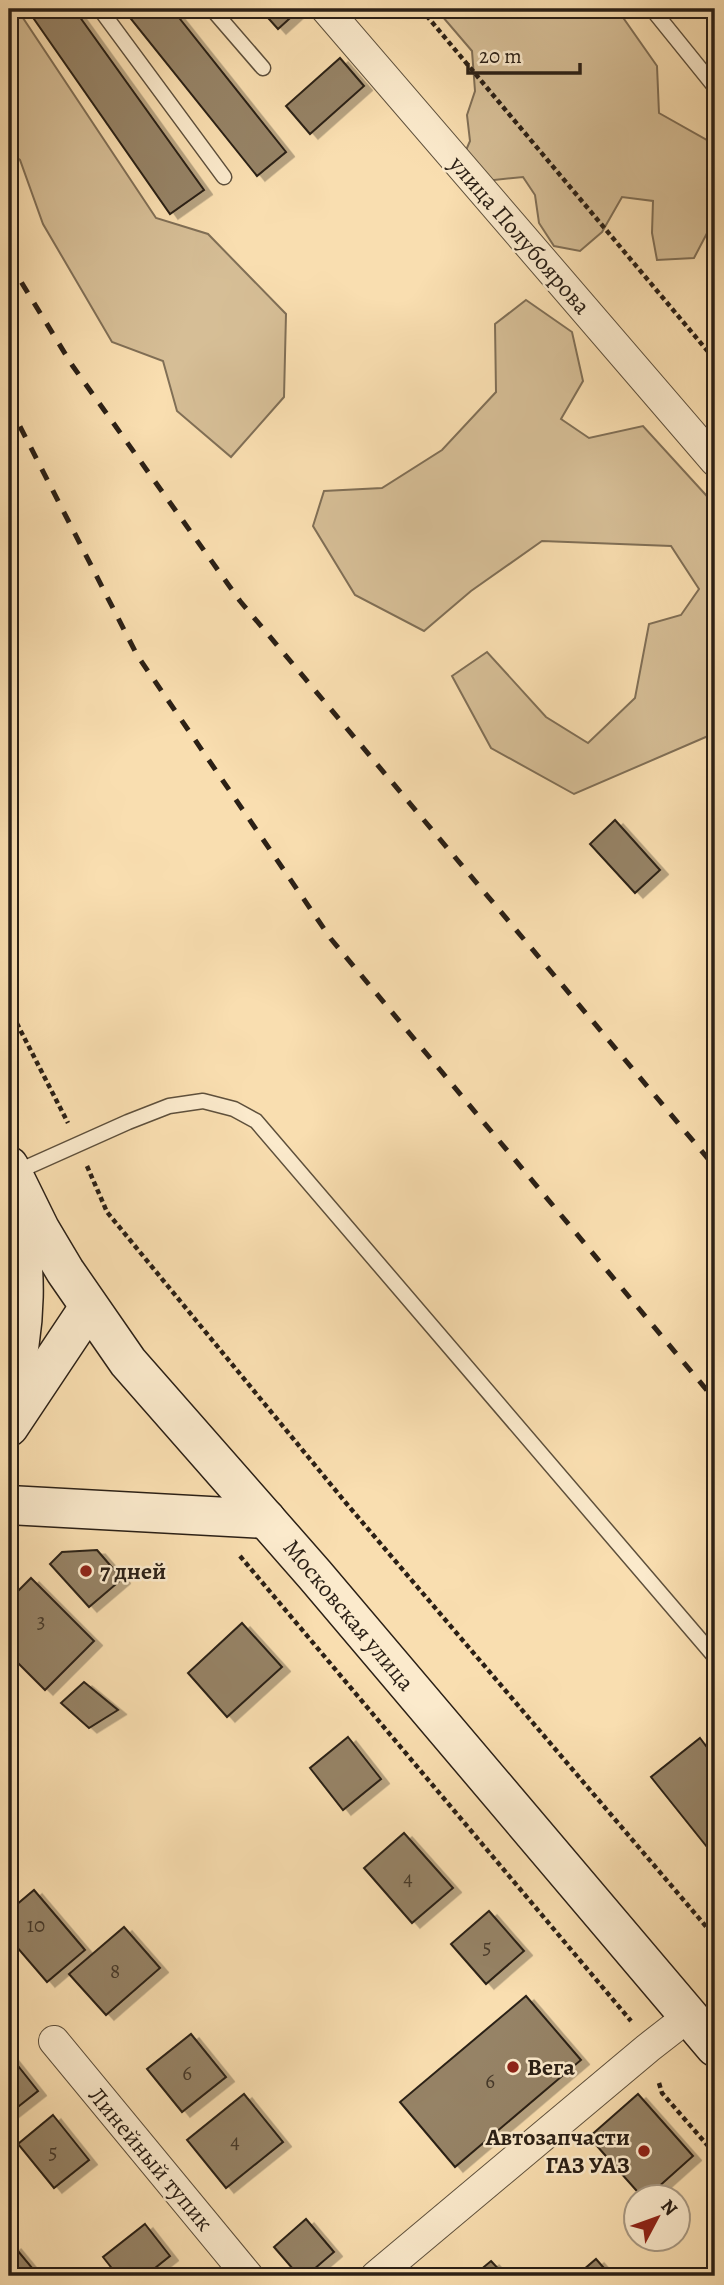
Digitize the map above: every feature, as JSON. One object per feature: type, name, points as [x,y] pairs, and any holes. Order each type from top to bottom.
[{"type":"main road","name":"Московская улица","points":[[10,1176],[89,1307],[149,1389],[266,1519],[715,2047]]},
{"type":"main road","points":[[9,1394],[19,1357],[24,1298],[22,1247],[10,1176]]},
{"type":"main road","points":[[9,1427],[89,1307]]},
{"type":"main road","points":[[9,1504],[266,1519]]},
{"type":"street","name":"улица Полубоярова","points":[[326,9],[715,461]]},
{"type":"street","points":[[376,2276],[690,2017]]},
{"type":"street","name":"Линейный тупик","points":[[54,2041],[248,2276]]},
{"type":"lane","points":[[100,9],[224,177]]},
{"type":"lane","points":[[212,9],[263,68]]},
{"type":"lane","points":[[652,9],[715,87]]},
{"type":"lane","points":[[10,1176],[169,1106],[203,1101],[234,1109],[256,1121],[715,1657]]},
{"type":"path","points":[[421,9],[715,360]]},
{"type":"path","points":[[9,1008],[78,1145],[107,1212],[346,1503],[715,1937]]},
{"type":"path","points":[[260,1579],[636,2028],[648,2049],[662,2093],[715,2154]]},
{"type":"shaded area","points":[[9,9],[17,9],[156,218],[208,234],[286,314],[284,397],[231,457],[177,411],[163,361],[112,342],[43,224],[20,160],[9,152]]},
{"type":"shaded area","points":[[436,9],[617,9],[657,66],[659,113],[712,143],[715,164],[715,218],[694,258],[657,260],[652,233],[653,201],[622,197],[602,232],[580,251],[554,246],[539,223],[535,195],[523,177],[485,181],[463,157],[470,141],[467,115],[475,91],[472,51]]},
{"type":"shaded area","points":[[526,300],[572,332],[583,381],[561,419],[589,438],[643,426],[715,505],[715,733],[574,794],[491,748],[452,676],[487,652],[546,717],[588,743],[635,698],[649,624],[681,615],[699,589],[671,546],[542,541],[471,591],[424,631],[355,595],[313,526],[324,491],[382,488],[442,450],[496,392],[495,324]]},
{"type":"building","points":[[27,9],[74,9],[204,190],[170,214]]},
{"type":"building","points":[[123,9],[172,9],[286,152],[257,176]]},
{"type":"building","points":[[260,9],[298,9],[299,10],[278,29]]},
{"type":"building","points":[[340,58],[364,86],[310,134],[286,106]]},
{"type":"building","points":[[615,820],[660,870],[635,893],[590,844]]},
{"type":"building","name":"7 дней","points":[[97,1550],[122,1579],[89,1607],[50,1564],[62,1552]]},
{"type":"building","points":[[31,1578],[94,1641],[45,1690],[9,1654],[9,1600]]},
{"type":"building","points":[[242,1623],[282,1667],[227,1717],[188,1673]]},
{"type":"building","points":[[84,1682],[118,1710],[89,1728],[61,1703]]},
{"type":"building","points":[[348,1737],[381,1779],[343,1810],[310,1768]]},
{"type":"building","points":[[700,1738],[715,1758],[715,1857],[651,1777]]},
{"type":"building","points":[[404,1833],[453,1888],[412,1923],[364,1868]]},
{"type":"building","points":[[34,1890],[85,1950],[47,1982],[9,1938],[9,1911]]},
{"type":"building","points":[[489,1911],[524,1951],[486,1984],[451,1944]]},
{"type":"building","points":[[124,1927],[160,1968],[106,2015],[69,1974]]},
{"type":"building","points":[[526,1996],[581,2060],[455,2167],[400,2102]]},
{"type":"building","points":[[191,2034],[226,2077],[182,2112],[147,2069]]},
{"type":"building","points":[[11,2057],[38,2091],[9,2114],[9,2059]]},
{"type":"building","points":[[244,2094],[283,2142],[226,2188],[187,2140]]},
{"type":"building","points":[[638,2094],[693,2156],[662,2184],[631,2184],[589,2137]]},
{"type":"building","points":[[53,2115],[89,2160],[54,2188],[18,2144]]},
{"type":"building","points":[[306,2219],[334,2252],[306,2276],[299,2276],[274,2247]]},
{"type":"building","points":[[145,2224],[170,2256],[145,2276],[118,2276],[103,2257]]},
{"type":"building","points":[[13,2245],[33,2269],[24,2276],[9,2276],[9,2248]]},
{"type":"building","points":[[596,2259],[611,2276],[576,2276]]},
{"type":"building","points":[[491,2261],[505,2276],[473,2276]]},
{"type":"railway","points":[[9,262],[72,365],[240,601],[715,1167]]},
{"type":"railway","points":[[9,405],[137,655],[331,939],[715,1400]]},
{"type":"place","name":"7 дней","points":[[86,1571]]},
{"type":"place","name":"Вега","points":[[513,2067]]},
{"type":"place","name":"Автозапчасти ГАЗ УАЗ","points":[[644,2151]]}]
